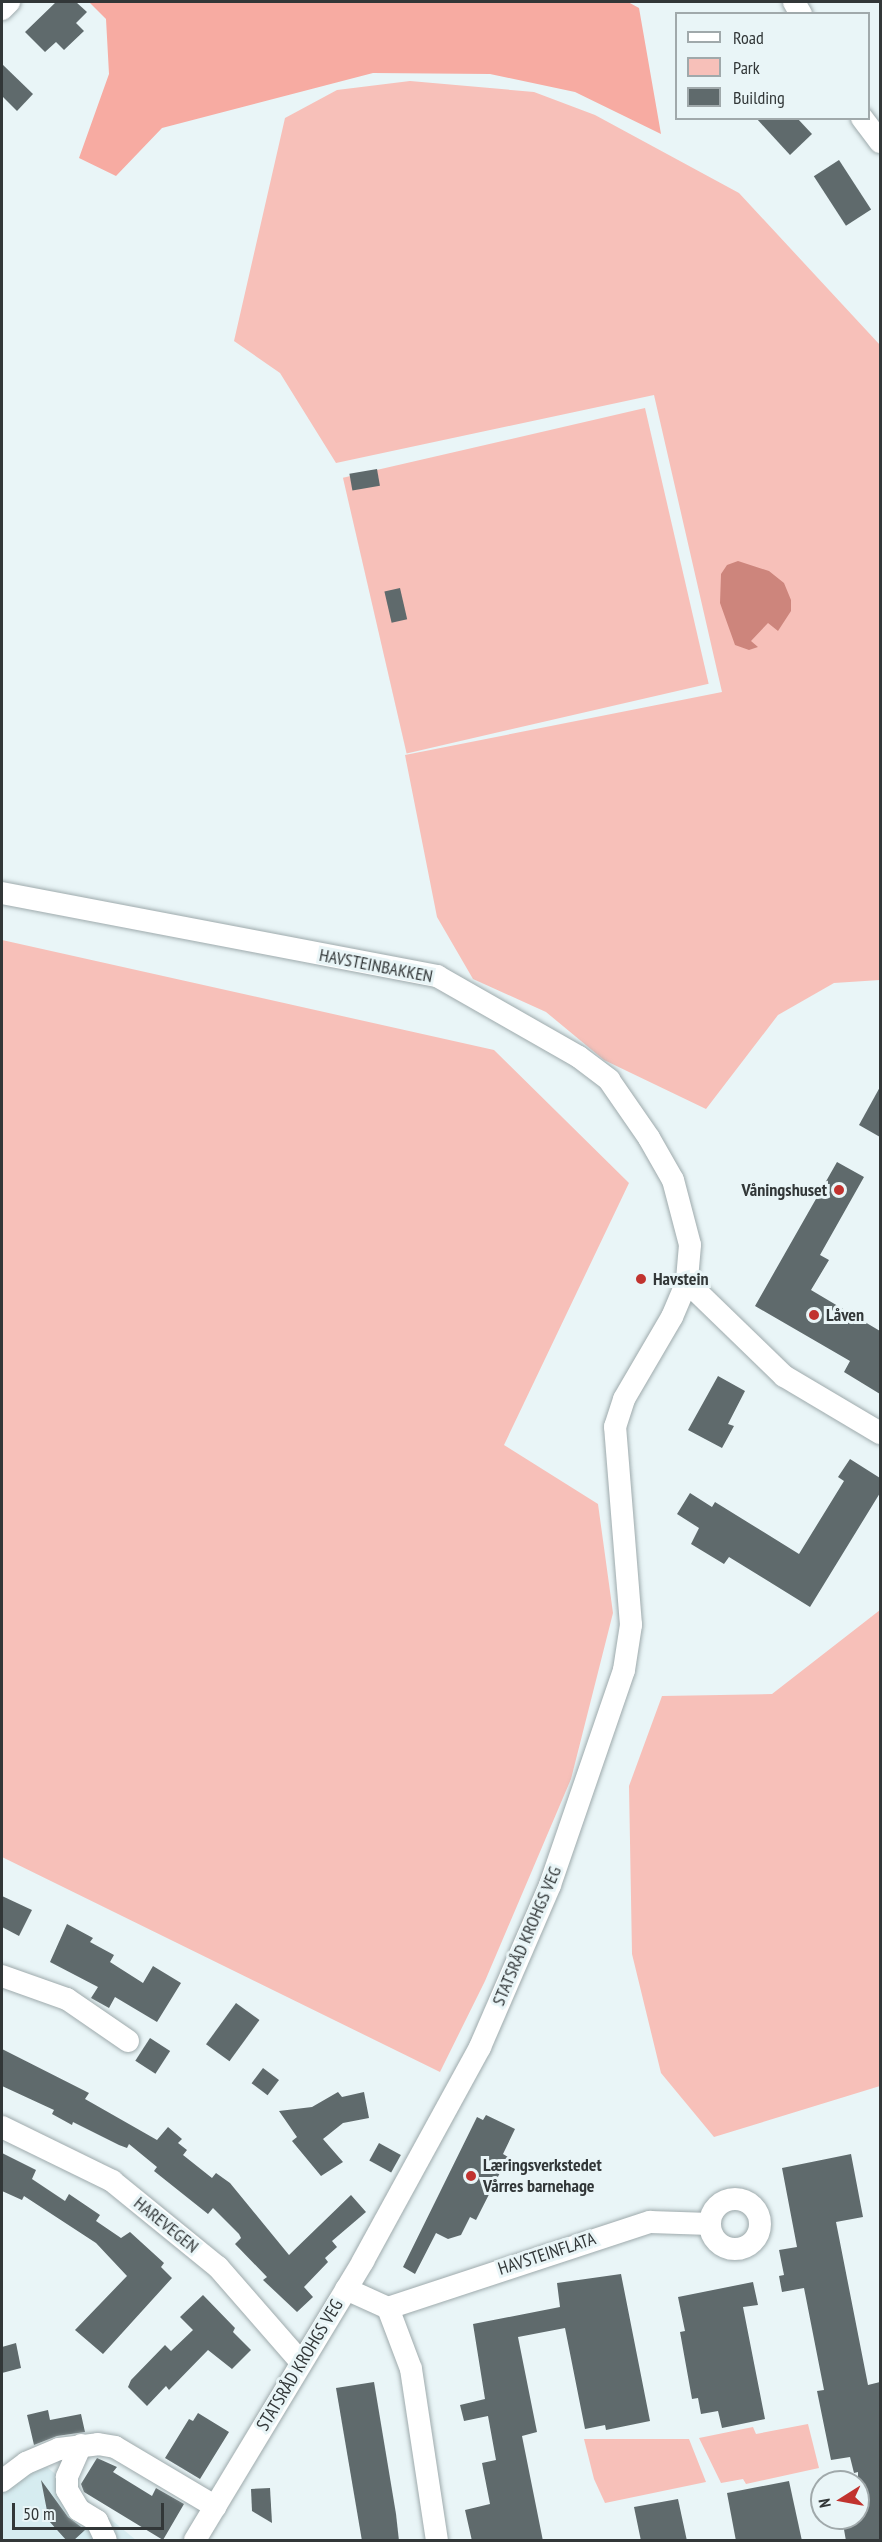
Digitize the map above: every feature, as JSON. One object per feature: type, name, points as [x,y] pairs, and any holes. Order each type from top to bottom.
[{"type":"street","points":[[2,9],[9,2]]},
{"type":"street","points":[[864,120],[880,142]]},
{"type":"street","name":"HAVSTEINBAKKEN","points":[[2,893],[436,976],[579,1057],[609,1080],[649,1138],[673,1180]]},
{"type":"street","name":"STATSRÅD KROHGS VEG","points":[[195,2541],[346,2289],[480,2047],[550,1885],[602,1737],[624,1670],[631,1625],[615,1427],[624,1399],[672,1317],[687,1282],[690,1245],[673,1180]]},
{"type":"street","points":[[687,1282],[784,1376],[880,1433]]},
{"type":"street","points":[[2,1976],[67,1999],[128,2041]]},
{"type":"street","name":"HAREVEGEN","points":[[2,2127],[112,2181],[218,2267],[301,2362]]},
{"type":"street","name":"HAVSTEINFLATA","points":[[388,2308],[650,2222],[710,2224]]},
{"type":"street","points":[[346,2289],[388,2308],[411,2369],[438,2541]]},
{"type":"street","points":[[2,2481],[26,2463],[81,2445],[115,2447],[216,2507]]},
{"type":"street","points":[[81,2445],[67,2477],[67,2490],[79,2510],[98,2521],[106,2541]]},
{"type":"shaded area","points":[[89,2],[628,2],[639,8],[661,134],[575,92],[490,74],[373,73],[162,128],[116,176],[79,158],[109,74],[106,19]]},
{"type":"shaded area","points":[[738,561],[769,571],[784,583],[791,600],[791,611],[778,631],[768,623],[751,641],[758,647],[749,650],[735,645],[720,603],[721,574],[727,565]]},
{"type":"shaded area","points":[[28,2466],[47,2467],[136,2540],[2,2540],[2,2485]]},
{"type":"green space","points":[[410,81],[534,92],[595,115],[739,193],[880,345],[880,980],[834,983],[778,1015],[706,1109],[604,1060],[546,1012],[473,979],[437,917],[405,755],[722,692],[654,395],[336,463],[280,373],[234,341],[285,118],[337,90]]},
{"type":"green space","points":[[645,408],[709,684],[407,753],[343,478]]},
{"type":"green space","points":[[2,940],[494,1050],[629,1183],[504,1445],[598,1504],[613,1613],[571,1779],[485,1981],[440,2072],[2,1857]]},
{"type":"green space","points":[[880,1610],[880,2086],[714,2137],[661,2073],[632,1954],[629,1786],[662,1696],[772,1694]]},
{"type":"green space","points":[[808,2424],[819,2468],[746,2484],[743,2479],[721,2483],[699,2438],[753,2427],[756,2434]]},
{"type":"green space","points":[[584,2439],[689,2439],[706,2482],[605,2503],[594,2479]]},
{"type":"building","points":[[56,2],[76,2],[87,12],[76,23],[84,31],[64,50],[56,42],[45,52],[25,32]]},
{"type":"building","points":[[2,64],[33,94],[17,111],[2,96]]},
{"type":"building","points":[[758,120],[799,120],[812,134],[790,155]]},
{"type":"building","points":[[839,160],[871,209],[846,226],[814,176]]},
{"type":"building","points":[[377,469],[380,486],[352,491],[349,474]]},
{"type":"building","points":[[400,588],[407,619],[392,623],[384,592]]},
{"type":"building","points":[[880,1087],[880,1137],[859,1125]]},
{"type":"building","name":"Låven","points":[[837,1162],[864,1177],[820,1255],[829,1260],[811,1290],[880,1331],[880,1394],[844,1372],[850,1361],[755,1306]]},
{"type":"building","points":[[718,1376],[745,1391],[728,1424],[734,1426],[722,1448],[688,1430]]},
{"type":"building","points":[[850,1459],[880,1478],[880,1493],[810,1607],[729,1557],[724,1564],[691,1544],[699,1528],[677,1514],[690,1493],[712,1507],[715,1502],[799,1554],[844,1481],[838,1477]]},
{"type":"building","points":[[2,1896],[32,1910],[19,1936],[2,1927]]},
{"type":"building","points":[[67,1924],[93,1938],[90,1942],[114,1955],[110,1962],[143,1983],[153,1966],[181,1983],[157,2022],[115,1997],[109,2008],[91,1998],[98,1987],[50,1962]]},
{"type":"building","points":[[236,2003],[259,2020],[229,2061],[206,2044]]},
{"type":"building","points":[[150,2038],[170,2051],[155,2074],[135,2061]]},
{"type":"building","points":[[2,2049],[89,2093],[85,2099],[157,2140],[168,2127],[182,2139],[178,2143],[187,2150],[183,2155],[212,2178],[216,2173],[230,2183],[289,2255],[351,2195],[366,2212],[332,2241],[337,2247],[325,2258],[328,2262],[304,2287],[313,2297],[297,2312],[263,2280],[267,2277],[235,2244],[241,2238],[239,2234],[213,2208],[208,2214],[154,2171],[157,2167],[129,2144],[127,2148],[73,2122],[72,2125],[52,2114],[54,2110],[2,2086]]},
{"type":"building","points":[[263,2068],[279,2080],[268,2095],[252,2083]]},
{"type":"building","points":[[338,2092],[342,2097],[364,2092],[369,2118],[343,2123],[323,2139],[343,2162],[321,2176],[292,2141],[297,2137],[279,2111],[312,2107]]},
{"type":"building","points":[[486,2115],[515,2129],[503,2154],[508,2157],[476,2220],[470,2217],[461,2235],[448,2239],[436,2233],[415,2274],[403,2267],[477,2117],[483,2120]]},
{"type":"building","points":[[379,2143],[401,2155],[391,2173],[369,2160]]},
{"type":"building","points":[[2,2153],[36,2170],[32,2179],[65,2201],[69,2194],[100,2215],[96,2221],[121,2238],[130,2232],[164,2263],[161,2267],[172,2278],[103,2354],[75,2330],[127,2276],[96,2243],[24,2196],[22,2200],[2,2191]]},
{"type":"building","points":[[851,2154],[863,2217],[836,2222],[868,2385],[880,2382],[880,2541],[846,2541],[844,2530],[870,2530],[870,2470],[853,2470],[850,2457],[831,2460],[817,2391],[824,2390],[804,2288],[782,2292],[779,2276],[784,2275],[779,2250],[797,2247],[782,2168]]},
{"type":"building","points":[[621,2274],[650,2421],[606,2430],[605,2425],[585,2429],[565,2328],[518,2337],[537,2432],[522,2436],[543,2541],[472,2541],[465,2510],[490,2504],[482,2463],[496,2460],[488,2416],[464,2421],[460,2405],[485,2399],[473,2324],[560,2307],[557,2283]]},
{"type":"building","points":[[753,2282],[758,2305],[743,2307],[765,2419],[722,2428],[718,2411],[701,2414],[698,2398],[692,2399],[680,2332],[685,2331],[678,2297]]},
{"type":"building","points":[[203,2295],[235,2328],[233,2332],[251,2350],[232,2369],[208,2350],[169,2390],[166,2386],[147,2406],[128,2387],[131,2380],[165,2345],[171,2351],[193,2330],[180,2317]]},
{"type":"building","points":[[16,2343],[21,2368],[2,2373],[2,2347]]},
{"type":"building","points":[[374,2382],[399,2541],[362,2541],[336,2388]]},
{"type":"building","points":[[48,2410],[50,2420],[81,2414],[85,2432],[57,2436],[34,2445],[27,2415]]},
{"type":"building","points":[[198,2413],[229,2432],[200,2479],[165,2458],[189,2419],[193,2421]]},
{"type":"building","points":[[97,2458],[117,2467],[113,2472],[152,2496],[156,2488],[184,2504],[163,2540],[84,2492],[81,2484]]},
{"type":"building","points":[[41,2480],[68,2517],[85,2530],[73,2541],[67,2541],[49,2521]]},
{"type":"building","points":[[789,2481],[802,2541],[736,2541],[727,2493]]},
{"type":"building","points":[[270,2488],[272,2523],[252,2511],[251,2489]]},
{"type":"building","points":[[678,2499],[687,2541],[641,2541],[634,2507]]},
{"type":"place","name":"Våningshuset","points":[[839,1190]]},
{"type":"place","name":"Havstein","points":[[641,1279]]},
{"type":"place","name":"Låven","points":[[814,1315]]},
{"type":"place","name":"Læringsverkstedet Vårres barnehage","points":[[471,2176]]}]
